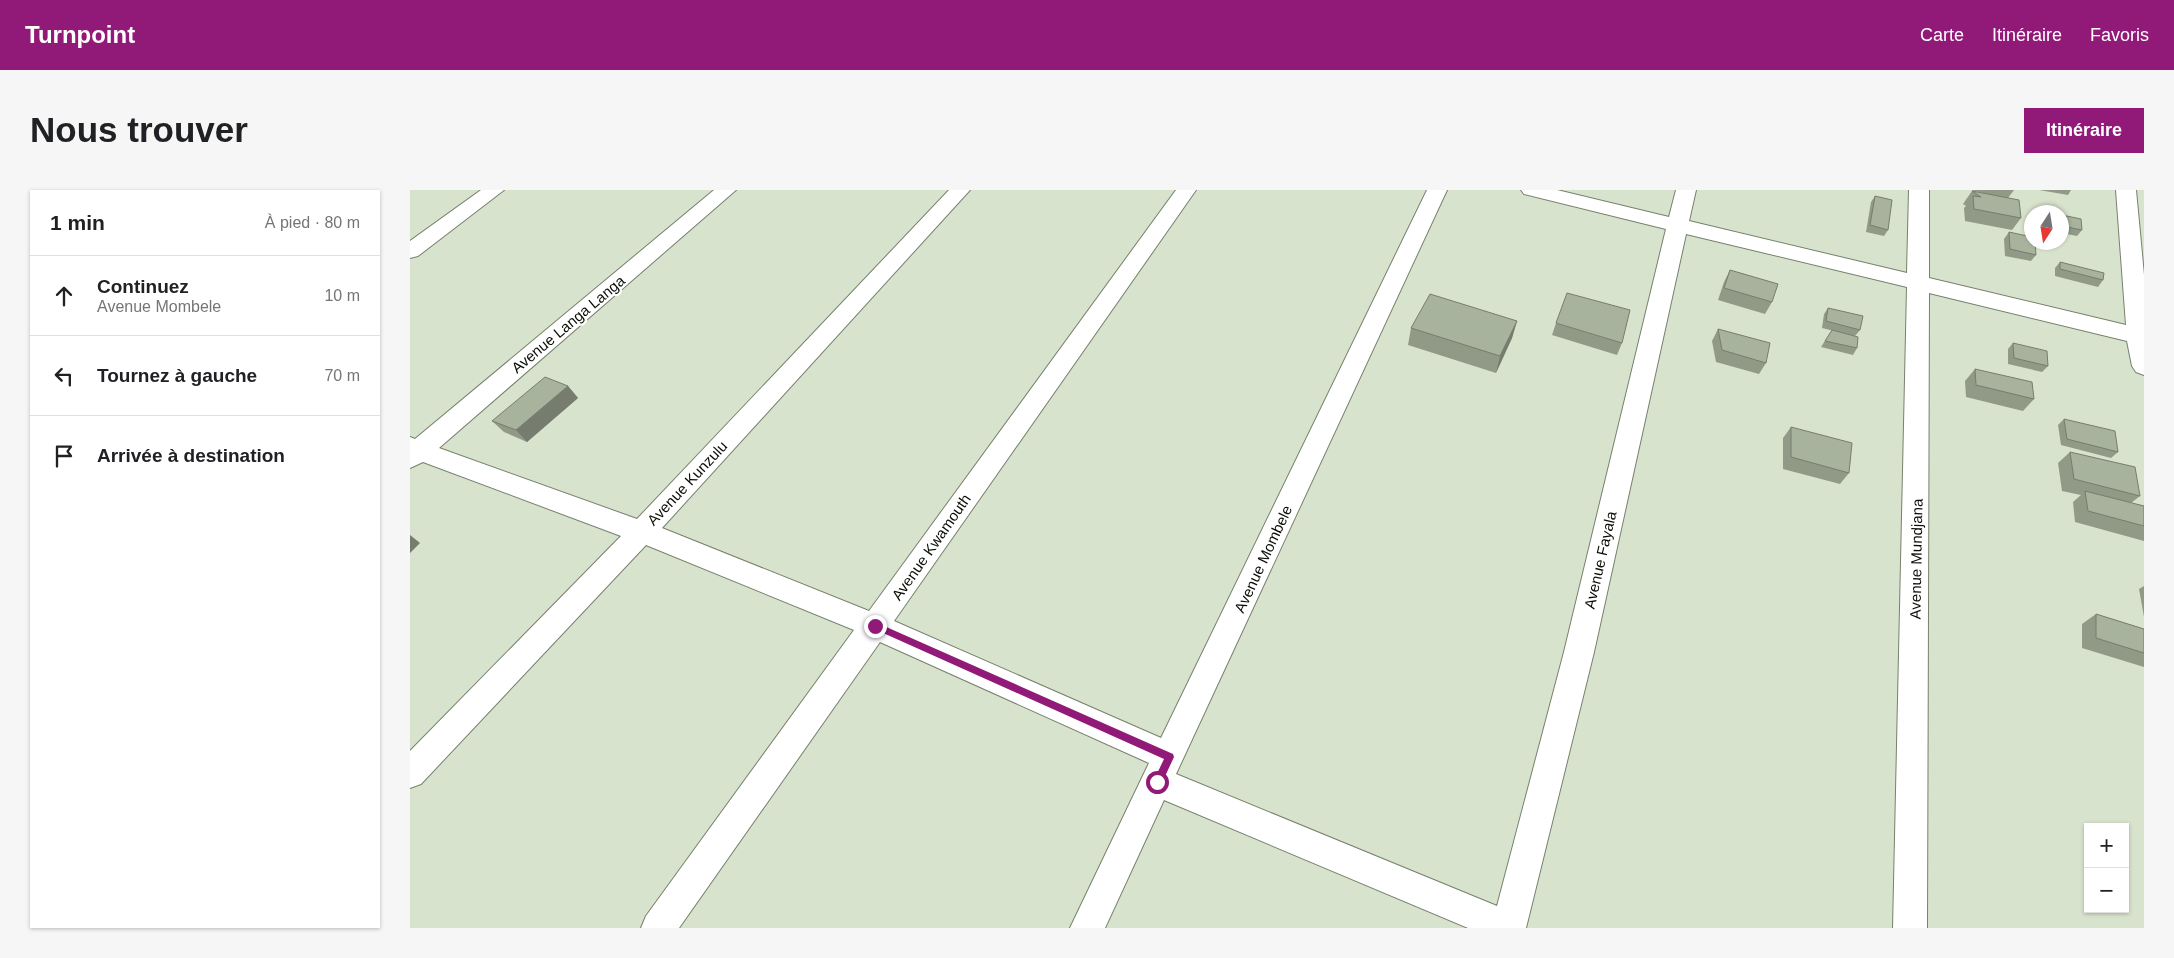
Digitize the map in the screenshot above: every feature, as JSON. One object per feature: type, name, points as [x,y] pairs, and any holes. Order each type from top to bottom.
[{"type":"street","points":[[410,251],[494,190]]},
{"type":"street","name":"Avenue Langa Langa","points":[[413,452],[726,190]]},
{"type":"street","name":"Avenue Kunzulu","points":[[410,773],[642,532],[960,190]]},
{"type":"street","name":"Avenue Kwamouth","points":[[658,928],[1186,190]]},
{"type":"street","name":"Avenue Mombele","points":[[1087,928],[1437,190]]},
{"type":"street","points":[[1531,190],[1677,227],[1920,282],[2141,337]]},
{"type":"street","name":"Avenue Fayala","points":[[1509,928],[1579,652],[1686,190]]},
{"type":"street","name":"Avenue Mundjana","points":[[1910,928],[1920,282],[1919,190]]},
{"type":"street","points":[[2126,190],[2144,366]]},
{"type":"street","points":[[413,452],[642,532],[875,626],[1163,769],[1509,928]]},
{"type":"building","points":[[1972,191],[2019,200],[2021,218],[1974,209],[1973,196],[1981,197]]},
{"type":"building","points":[[1875,196],[1892,200],[1888,230],[1870,225]]},
{"type":"building","points":[[2069,216],[2081,219],[2082,230],[2069,227]]},
{"type":"building","points":[[2009,232],[2024,235],[2024,250],[2036,250],[2036,255],[2010,249]]},
{"type":"building","points":[[2060,262],[2104,273],[2103,280],[2060,269]]},
{"type":"building","points":[[1730,270],[1778,284],[1772,302],[1724,288]]},
{"type":"building","points":[[1567,293],[1630,310],[1622,343],[1556,323]]},
{"type":"building","points":[[1430,294],[1517,321],[1500,356],[1411,328]]},
{"type":"building","points":[[1828,308],[1863,316],[1860,330],[1826,321]]},
{"type":"building","points":[[1718,329],[1770,343],[1766,363],[1722,350]]},
{"type":"building","points":[[1832,330],[1858,337],[1857,348],[1825,341]]},
{"type":"building","points":[[2013,343],[2047,351],[2048,366],[2014,358]]},
{"type":"building","points":[[1975,369],[2032,382],[2034,399],[1976,385]]},
{"type":"building","points":[[545,377],[568,386],[516,430],[492,421]]},
{"type":"building","points":[[2064,419],[2115,431],[2118,452],[2067,439]]},
{"type":"building","points":[[1791,427],[1852,443],[1849,473],[1791,457]]},
{"type":"building","points":[[2070,452],[2135,467],[2140,496],[2074,479]]},
{"type":"building","points":[[2085,491],[2144,506],[2144,526],[2088,511]]},
{"type":"building","points":[[2096,614],[2144,629],[2144,653],[2096,638]]},
{"type":"route","points":[[875,626],[1170,757],[1157,782]]}]
